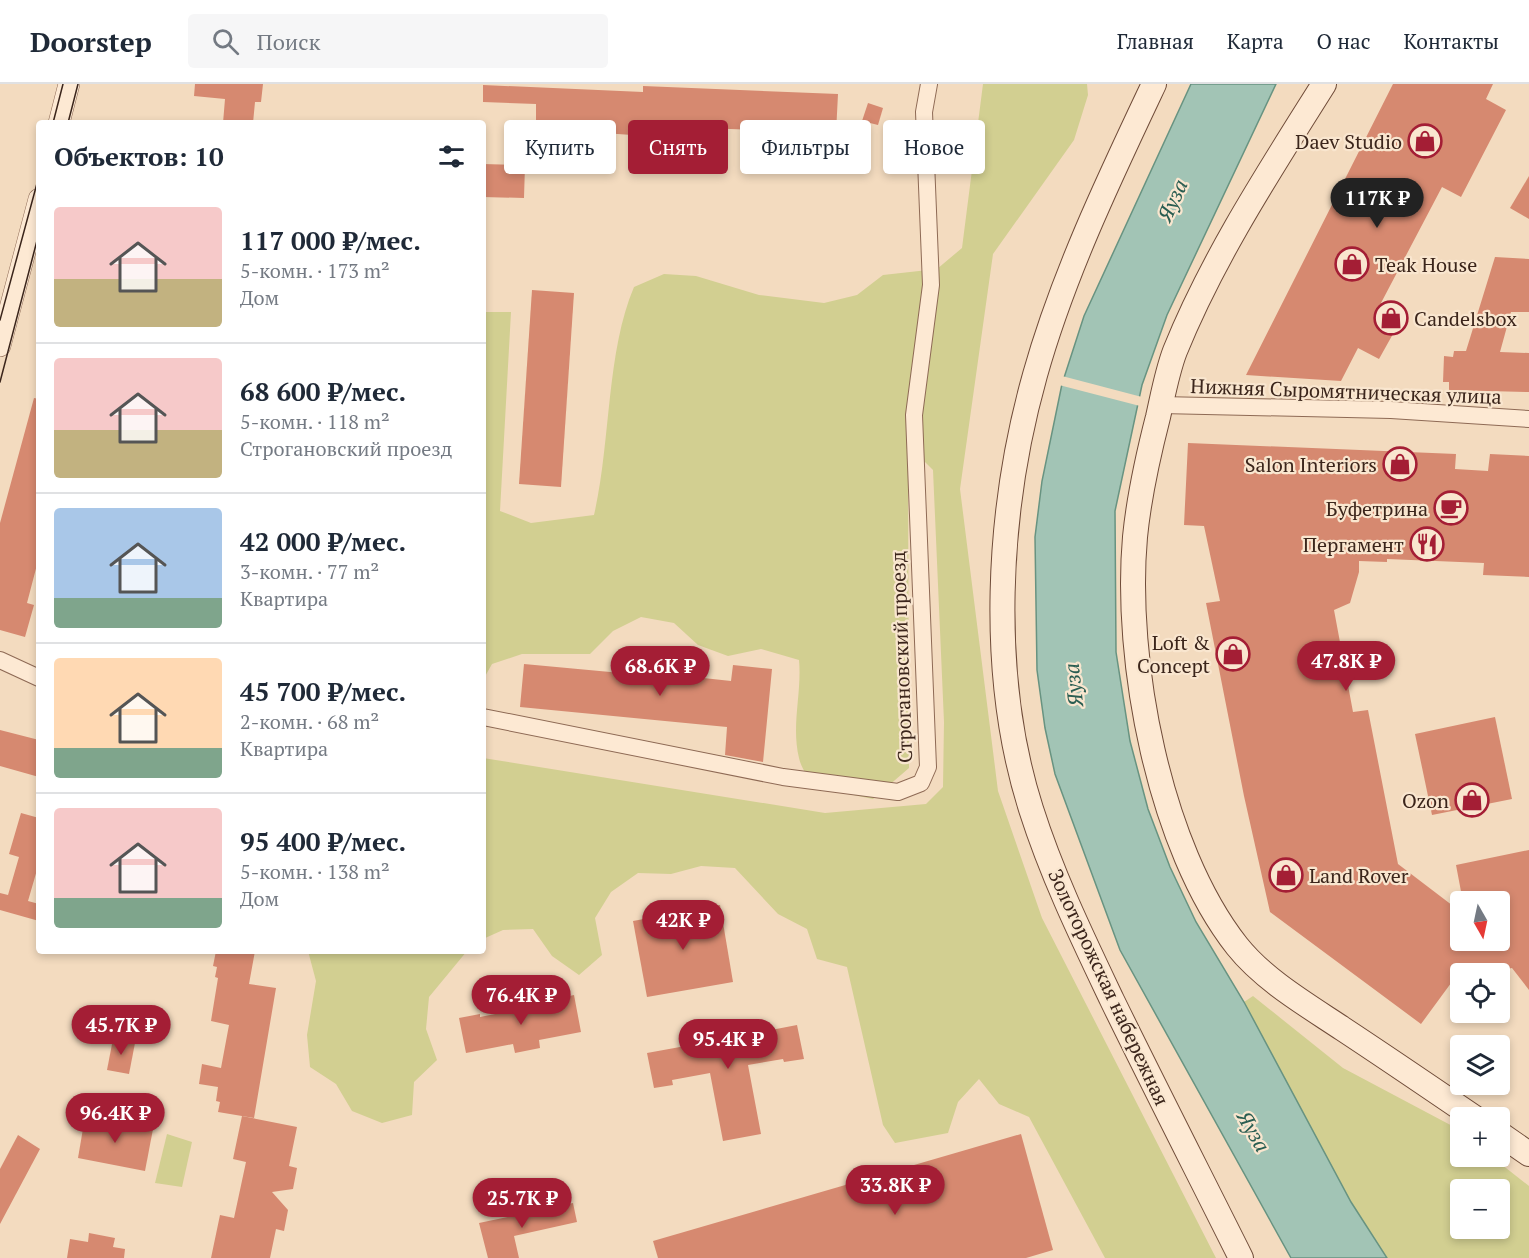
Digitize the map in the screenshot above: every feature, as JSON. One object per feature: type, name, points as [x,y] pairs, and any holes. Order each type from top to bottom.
[{"type":"main road","name":"Золоторожская набережная","points":[[1154,84],[1073,268],[1035,374],[1015,464],[1002,567],[1006,671],[1014,741],[1030,808],[1067,907],[1241,1258]]},
{"type":"main road","points":[[1324,84],[1220,258],[1174,353],[1143,478],[1136,528],[1135,619],[1142,693],[1155,757],[1178,833],[1198,879],[1237,946],[1269,977],[1459,1107]]},
{"type":"main road","points":[[1510,1141],[1529,1154]]},
{"type":"street","points":[[60,120],[69,84]]},
{"type":"street","name":"Строгановский проезд","points":[[486,718],[783,777],[898,792],[921,783],[928,767],[915,415],[931,285],[924,112],[929,84]]},
{"type":"street","points":[[0,346],[36,210]]},
{"type":"street","name":"Нижняя Сыромятническая улица","points":[[1161,405],[1391,411],[1529,419]]},
{"type":"street","points":[[0,660],[36,677]]},
{"type":"shaded area","points":[[983,84],[1087,84],[1088,95],[1074,140],[993,254],[960,489],[998,791],[1042,918],[1216,1258],[1105,1258],[1029,1117],[999,1104],[979,1079],[958,1102],[948,1133],[895,1143],[883,1125],[847,967],[817,959],[807,929],[778,914],[735,868],[701,866],[671,874],[638,873],[611,892],[595,918],[602,955],[579,975],[552,956],[533,929],[503,930],[486,938],[486,758],[825,813],[926,804],[943,787],[944,722],[933,470],[925,462],[908,464],[909,768],[873,799],[814,787],[803,769],[799,758],[796,733],[799,660],[761,649],[728,656],[698,645],[674,623],[641,617],[613,631],[590,654],[522,654],[492,664],[486,675],[486,312],[511,312],[500,511],[531,523],[594,515],[618,340],[634,287],[664,274],[696,276],[759,295],[824,303],[857,295],[883,275],[937,269],[962,248],[971,174],[985,174],[985,120],[978,120]]},
{"type":"shaded area","points":[[309,954],[465,954],[429,997],[426,1029],[437,1060],[414,1082],[412,1115],[382,1123],[352,1111],[336,1084],[310,1067],[307,1035],[316,981]]},
{"type":"shaded area","points":[[1253,996],[1343,1068],[1450,1125],[1450,1167],[1505,1167],[1529,1186],[1529,1258],[1387,1258],[1351,1203],[1244,1002]]},
{"type":"shaded area","points":[[167,1134],[192,1142],[182,1187],[155,1183]]},
{"type":"water","name":"Яуза","points":[[1191,84],[1276,84],[1167,315],[1142,385],[1115,511],[1116,652],[1130,741],[1148,809],[1170,867],[1196,922],[1244,1002],[1351,1202],[1387,1258],[1291,1258],[1120,950],[1055,774],[1045,728],[1037,670],[1035,537],[1042,481],[1062,384],[1084,316]]},
{"type":"pier","points":[[1062,376],[1142,397],[1140,406],[1059,385]]},
{"type":"building","points":[[195,84],[263,84],[261,102],[255,102],[253,120],[223,120],[225,99],[194,96]]},
{"type":"building","points":[[1393,84],[1493,84],[1486,99],[1506,110],[1461,197],[1442,187],[1381,303],[1403,316],[1379,359],[1358,348],[1341,381],[1246,375]]},
{"type":"building","points":[[483,85],[643,92],[643,86],[838,94],[837,120],[740,120],[740,129],[728,129],[728,120],[628,120],[628,135],[616,134],[616,120],[536,120],[536,104],[483,102]]},
{"type":"building","points":[[868,103],[883,108],[878,125],[871,123],[871,120],[862,120]]},
{"type":"building","points":[[486,164],[504,164],[504,174],[525,174],[524,198],[486,197]]},
{"type":"building","points":[[1529,176],[1529,219],[1510,208]]},
{"type":"building","points":[[1495,257],[1529,259],[1529,312],[1511,312],[1500,352],[1529,353],[1529,392],[1449,390],[1449,382],[1443,382],[1444,356],[1453,357],[1454,351],[1466,351]]},
{"type":"building","points":[[532,290],[574,293],[561,487],[519,484]]},
{"type":"building","points":[[34,398],[36,398],[36,568],[27,603],[34,605],[25,637],[0,630],[0,523]]},
{"type":"building","points":[[1188,443],[1456,454],[1455,469],[1488,471],[1490,454],[1529,456],[1529,577],[1483,575],[1484,563],[1387,559],[1387,562],[1359,561],[1359,572],[1350,603],[1334,610],[1353,712],[1368,710],[1398,864],[1450,904],[1450,951],[1510,951],[1510,891],[1461,891],[1456,865],[1529,850],[1529,990],[1510,968],[1510,963],[1450,963],[1450,984],[1421,1024],[1270,912],[1244,796],[1206,603],[1220,601],[1204,526],[1184,525]]},
{"type":"building","points":[[623,655],[687,661],[685,676],[731,681],[733,665],[772,669],[763,762],[725,755],[727,727],[520,707],[524,664],[621,673]]},
{"type":"building","points":[[1495,717],[1512,799],[1432,815],[1415,734]]},
{"type":"building","points":[[0,730],[36,739],[36,776],[0,766]]},
{"type":"building","points":[[21,813],[36,817],[36,873],[28,901],[36,903],[36,920],[0,910],[0,893],[8,895],[19,857],[9,854]]},
{"type":"building","points":[[720,905],[733,982],[647,997],[633,921]]},
{"type":"building","points":[[215,954],[254,954],[249,984],[276,988],[254,1118],[218,1112],[220,1102],[216,1101],[218,1087],[199,1084],[202,1064],[221,1068],[229,1025],[211,1021],[218,978],[215,977],[217,967],[213,966]]},
{"type":"building","points":[[574,995],[581,1032],[539,1040],[540,1048],[515,1053],[513,1044],[466,1053],[459,1018],[480,1014],[480,1017],[556,1002],[555,999]]},
{"type":"building","points":[[797,1025],[804,1059],[784,1062],[783,1059],[748,1065],[761,1134],[723,1141],[710,1073],[672,1080],[673,1085],[654,1088],[647,1053],[691,1045],[690,1037],[750,1026],[751,1034]]},
{"type":"building","points":[[113,1039],[135,1043],[129,1074],[107,1070]]},
{"type":"building","points":[[242,1116],[297,1127],[289,1166],[297,1168],[293,1189],[272,1192],[288,1210],[284,1231],[276,1229],[270,1258],[211,1258],[220,1215],[234,1218],[246,1162],[233,1159]]},
{"type":"building","points":[[85,1117],[153,1129],[145,1171],[78,1158]]},
{"type":"building","points":[[1021,1134],[1053,1250],[1026,1258],[658,1258],[653,1241]]},
{"type":"building","points":[[18,1135],[40,1149],[0,1224],[0,1169]]},
{"type":"building","points":[[573,1203],[577,1222],[514,1236],[519,1258],[488,1258],[479,1223]]},
{"type":"building","points":[[89,1233],[115,1238],[113,1247],[125,1249],[124,1258],[67,1258],[70,1239],[88,1242]]},
{"type":"tram line","points":[[54,120],[63,84]]},
{"type":"tram line","points":[[69,120],[78,84]]},
{"type":"tram line","points":[[0,320],[36,187]]},
{"type":"tram line","points":[[0,382],[36,244]]},
{"type":"place","name":"Daev Studio","points":[[1425,141]]},
{"type":"place","name":"Teak House","points":[[1352,264]]},
{"type":"place","name":"Candelsbox","points":[[1391,318]]},
{"type":"place","name":"Salon Interiors","points":[[1400,464]]},
{"type":"place","name":"Буфетрина","points":[[1451,508]]},
{"type":"place","name":"Пергамент","points":[[1427,544]]},
{"type":"place","name":"Loft & Concept","points":[[1233,654]]},
{"type":"place","name":"Ozon","points":[[1472,800]]},
{"type":"place","name":"Land Rover","points":[[1286,875]]}]
